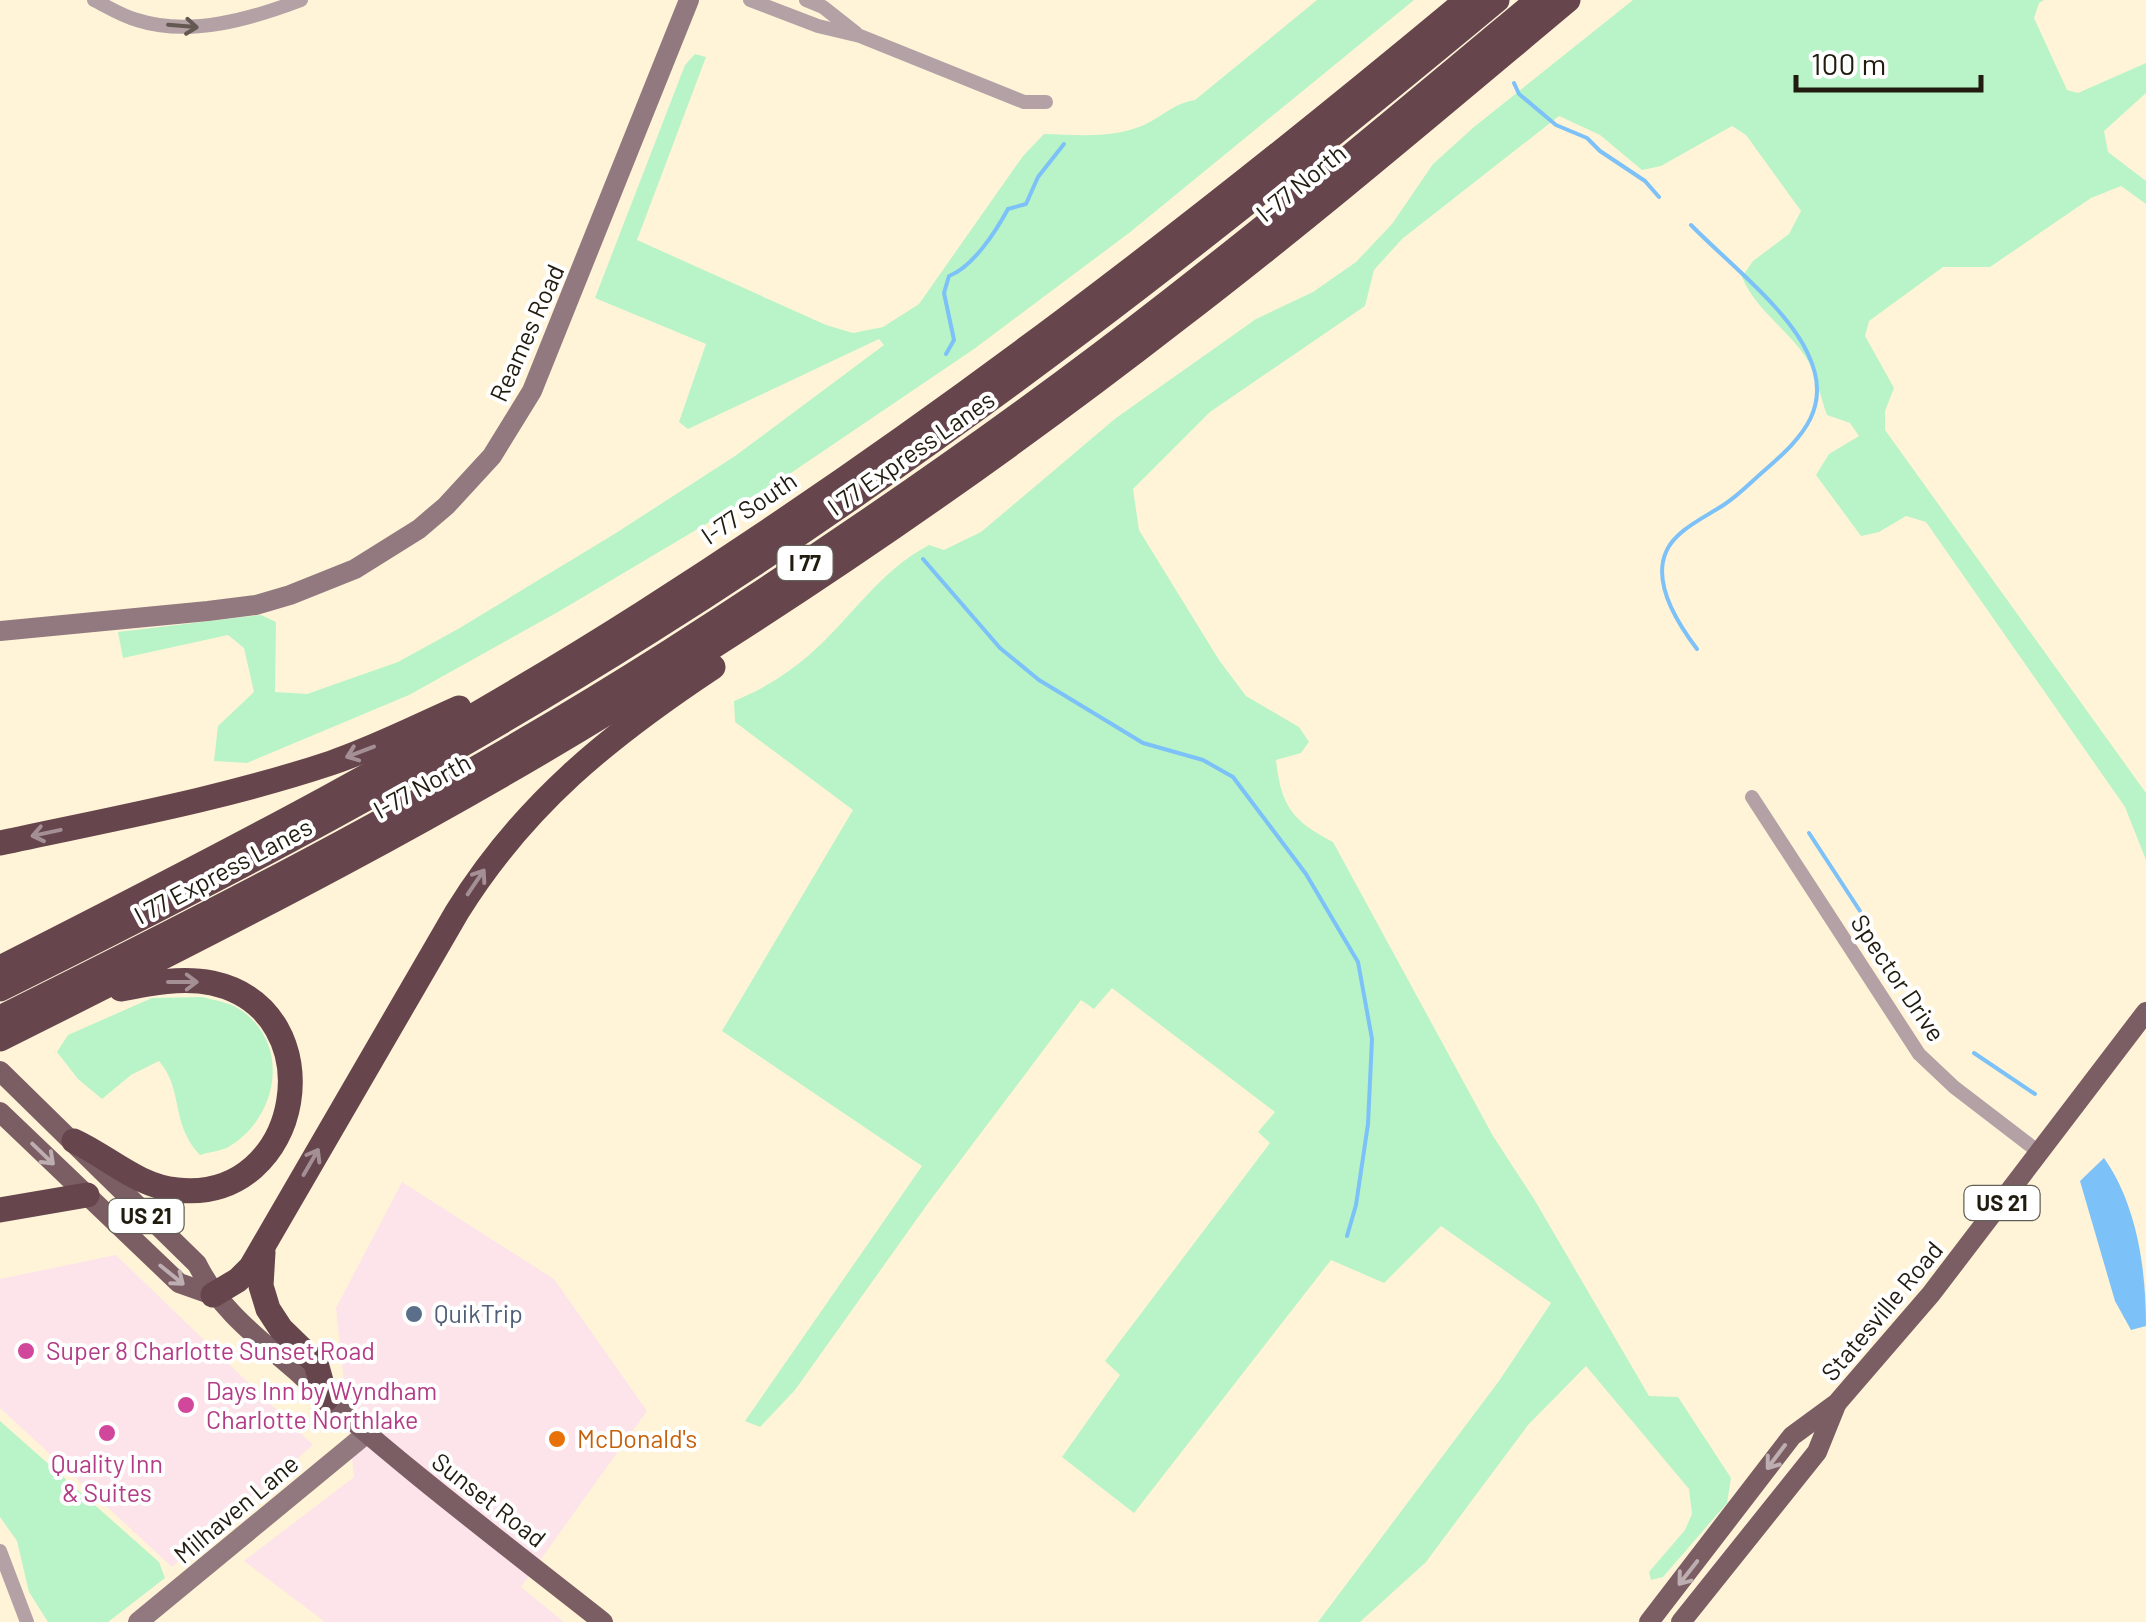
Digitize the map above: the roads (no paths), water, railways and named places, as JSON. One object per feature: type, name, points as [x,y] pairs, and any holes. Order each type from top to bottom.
[{"type":"highway","name":"I-77 South","points":[[0,968],[326,800],[577,654],[832,489],[1055,330],[1253,176],[1467,0]]},
{"type":"highway","name":"I 77 Express Lanes","points":[[0,989],[204,886],[396,782],[603,660],[778,548],[1125,301],[1497,0]]},
{"type":"highway","name":"I 77 Express Lanes","points":[[0,1018],[216,910],[424,798],[602,694],[794,571],[993,433],[1171,301],[1538,0]]},
{"type":"highway","name":"I-77 North","points":[[0,1039],[340,866],[492,782],[676,670],[855,552],[1065,404],[1281,238],[1568,0]]},
{"type":"highway","points":[[213,1295],[242,1277],[263,1247],[457,912],[509,838],[562,780],[602,744],[840,578],[855,552]]},
{"type":"highway","points":[[0,843],[227,793],[335,762],[577,654]]},
{"type":"highway","points":[[74,1142],[155,1185],[180,1191],[218,1186],[242,1176],[269,1152],[286,1121],[292,1089],[287,1055],[274,1026],[252,1002],[232,991],[187,980],[87,996]]},
{"type":"highway","name":"US 21","points":[[0,1210],[87,1195]]},
{"type":"highway","points":[[263,1247],[264,1298],[280,1329],[316,1364],[326,1399]]},
{"type":"main road","name":"Reames Road","points":[[0,631],[208,611],[290,596],[356,569],[419,529],[446,506],[501,443],[532,392],[688,0]]},
{"type":"main road","name":"Statesville Road","points":[[1649,1622],[1792,1436],[1837,1402],[1931,1294],[2146,1012]]},
{"type":"main road","name":"Sunset Road","points":[[6,1077],[197,1264],[213,1295],[326,1399],[603,1622]]},
{"type":"main road","name":"Sunset Road","points":[[0,1112],[179,1284],[213,1295]]},
{"type":"main road","name":"Statesville Road","points":[[1681,1622],[1817,1452],[1837,1402]]},
{"type":"main road","name":"Milhaven Lane","points":[[138,1622],[366,1434]]},
{"type":"street","points":[[94,0],[138,21],[199,28],[276,10],[301,0]]},
{"type":"street","points":[[750,0],[818,26],[860,36],[1024,102],[1046,102]]},
{"type":"street","points":[[806,0],[824,7],[860,36]]},
{"type":"street","name":"Spector Drive","points":[[1752,797],[1919,1054],[1954,1087],[2040,1153]]},
{"type":"street","points":[[0,1551],[27,1622]]},
{"type":"water","points":[[2104,1158],[2132,1217],[2141,1260],[2146,1326],[2131,1330],[2115,1301],[2080,1181]]},
{"type":"waterway","points":[[1514,83],[1519,94],[1556,125],[1587,138],[1645,181],[1659,197]]},
{"type":"waterway","points":[[946,354],[954,340],[944,293],[949,276],[975,257],[1008,209],[1026,204],[1038,177],[1064,144]]},
{"type":"waterway","points":[[1691,225],[1786,320],[1808,354],[1817,389],[1810,419],[1791,445],[1735,496],[1684,531],[1666,552],[1662,577],[1669,603],[1697,649]]},
{"type":"waterway","points":[[923,559],[1000,648],[1039,680],[1143,743],[1203,760],[1233,777],[1306,874],[1358,962],[1372,1039],[1368,1124],[1356,1205],[1347,1236]]},
{"type":"waterway","points":[[1809,833],[1860,911]]},
{"type":"waterway","points":[[1974,1053],[2035,1094]]},
{"type":"place","name":"QuikTrip","points":[[414,1314]]},
{"type":"place","name":"Super 8 Charlotte Sunset Road","points":[[26,1351]]},
{"type":"place","name":"Days Inn by Wyndham Charlotte Northlake","points":[[186,1405]]},
{"type":"place","name":"Quality Inn & Suites","points":[[107,1433]]},
{"type":"place","name":"McDonald's","points":[[557,1439]]}]
